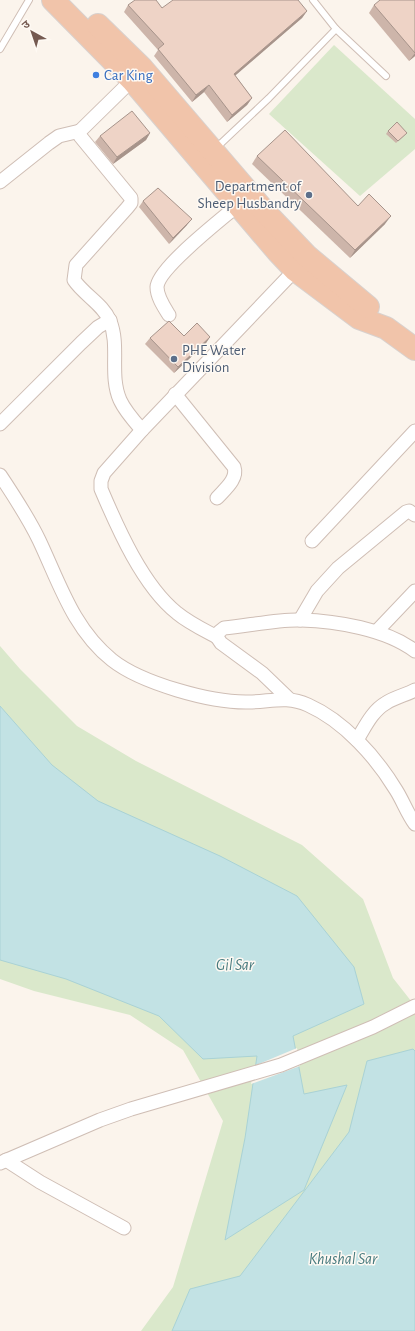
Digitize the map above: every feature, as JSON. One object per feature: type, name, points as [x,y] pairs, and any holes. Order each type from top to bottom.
[{"type":"highway","points":[[53,0],[136,73]]},
{"type":"highway","points":[[74,0],[206,156],[306,256],[369,308],[386,328],[415,349]]},
{"type":"highway","points":[[206,156],[238,205],[295,270],[359,318],[386,328]]},
{"type":"street","points":[[0,182],[59,136],[80,131],[136,73]]},
{"type":"street","points":[[80,131],[80,136],[132,198],[131,203],[127,208],[76,266],[74,280],[78,286],[102,309],[110,320],[114,347],[115,382],[120,400],[142,430]]},
{"type":"street","points":[[168,315],[159,297],[157,286],[163,274],[192,245],[238,205]]},
{"type":"street","points":[[288,699],[262,673],[221,643],[217,637],[177,613],[161,598],[120,534],[101,489],[101,481],[104,474],[175,394],[295,270]]},
{"type":"street","points":[[0,424],[81,343],[98,327],[110,320]]},
{"type":"street","points":[[175,394],[234,467],[236,473],[234,478],[218,498]]},
{"type":"street","points":[[312,541],[415,431]]},
{"type":"street","points":[[0,475],[23,510],[69,607],[97,647],[112,660],[126,670],[148,680],[218,699],[250,702],[269,699],[288,699],[308,704],[357,740],[382,767],[415,824]]},
{"type":"street","points":[[300,620],[317,591],[338,568],[406,512],[409,511],[415,515]]},
{"type":"street","points":[[376,631],[415,591]]},
{"type":"street","points":[[217,637],[219,632],[224,628],[300,620],[376,631],[401,641],[415,651]]},
{"type":"street","points":[[357,740],[373,714],[380,707],[386,702],[415,690]]},
{"type":"street","points":[[3,1162],[100,1120],[131,1109],[280,1065],[373,1027],[415,1006]]},
{"type":"street","points":[[3,1162],[124,1228]]},
{"type":"lane","points":[[0,49],[29,0]]},
{"type":"lane","points":[[313,0],[336,30],[386,76]]},
{"type":"lane","points":[[206,156],[269,98],[336,30]]},
{"type":"green space","points":[[334,45],[415,119],[415,149],[360,196],[269,114]]},
{"type":"green space","points":[[0,646],[20,669],[77,726],[136,761],[302,845],[363,899],[393,978],[415,1006],[415,1331],[141,1331],[173,1287],[223,1121],[183,1050],[130,1015],[34,991],[0,979]]},
{"type":"water","name":"Gil Sar","points":[[0,706],[52,765],[98,801],[220,856],[297,896],[354,967],[364,1004],[293,1036],[304,1094],[347,1085],[304,1190],[225,1240],[245,1138],[257,1056],[203,1059],[159,1016],[66,979],[0,960]]},
{"type":"water","name":"Khushal Sar","points":[[413,1049],[415,1051],[415,1331],[172,1331],[190,1289],[240,1276],[349,1132],[367,1061]]},
{"type":"pier","points":[[297,1048],[300,1066],[251,1084],[254,1066]]},
{"type":"building","points":[[135,0],[156,0],[162,8],[173,0],[298,0],[307,11],[234,74],[252,98],[232,115],[209,85],[196,95],[158,49],[164,44],[128,5]]},
{"type":"building","points":[[380,0],[415,0],[415,53],[374,5]]},
{"type":"building","points":[[132,111],[150,133],[117,157],[100,136]]},
{"type":"building","points":[[397,122],[407,133],[398,141],[388,131]]},
{"type":"building","name":"Department of Sheep Husbandry","points":[[285,130],[358,206],[369,194],[391,216],[355,250],[257,156]]},
{"type":"building","points":[[158,188],[192,219],[173,238],[143,201]]},
{"type":"building","name":"PHE Water Division","points":[[169,321],[184,336],[197,323],[210,337],[178,367],[150,338]]},
{"type":"place","name":"Car King","points":[[96,75]]},
{"type":"place","name":"Department of Sheep Husbandry","points":[[309,195]]},
{"type":"place","name":"PHE Water Division","points":[[174,359]]}]
